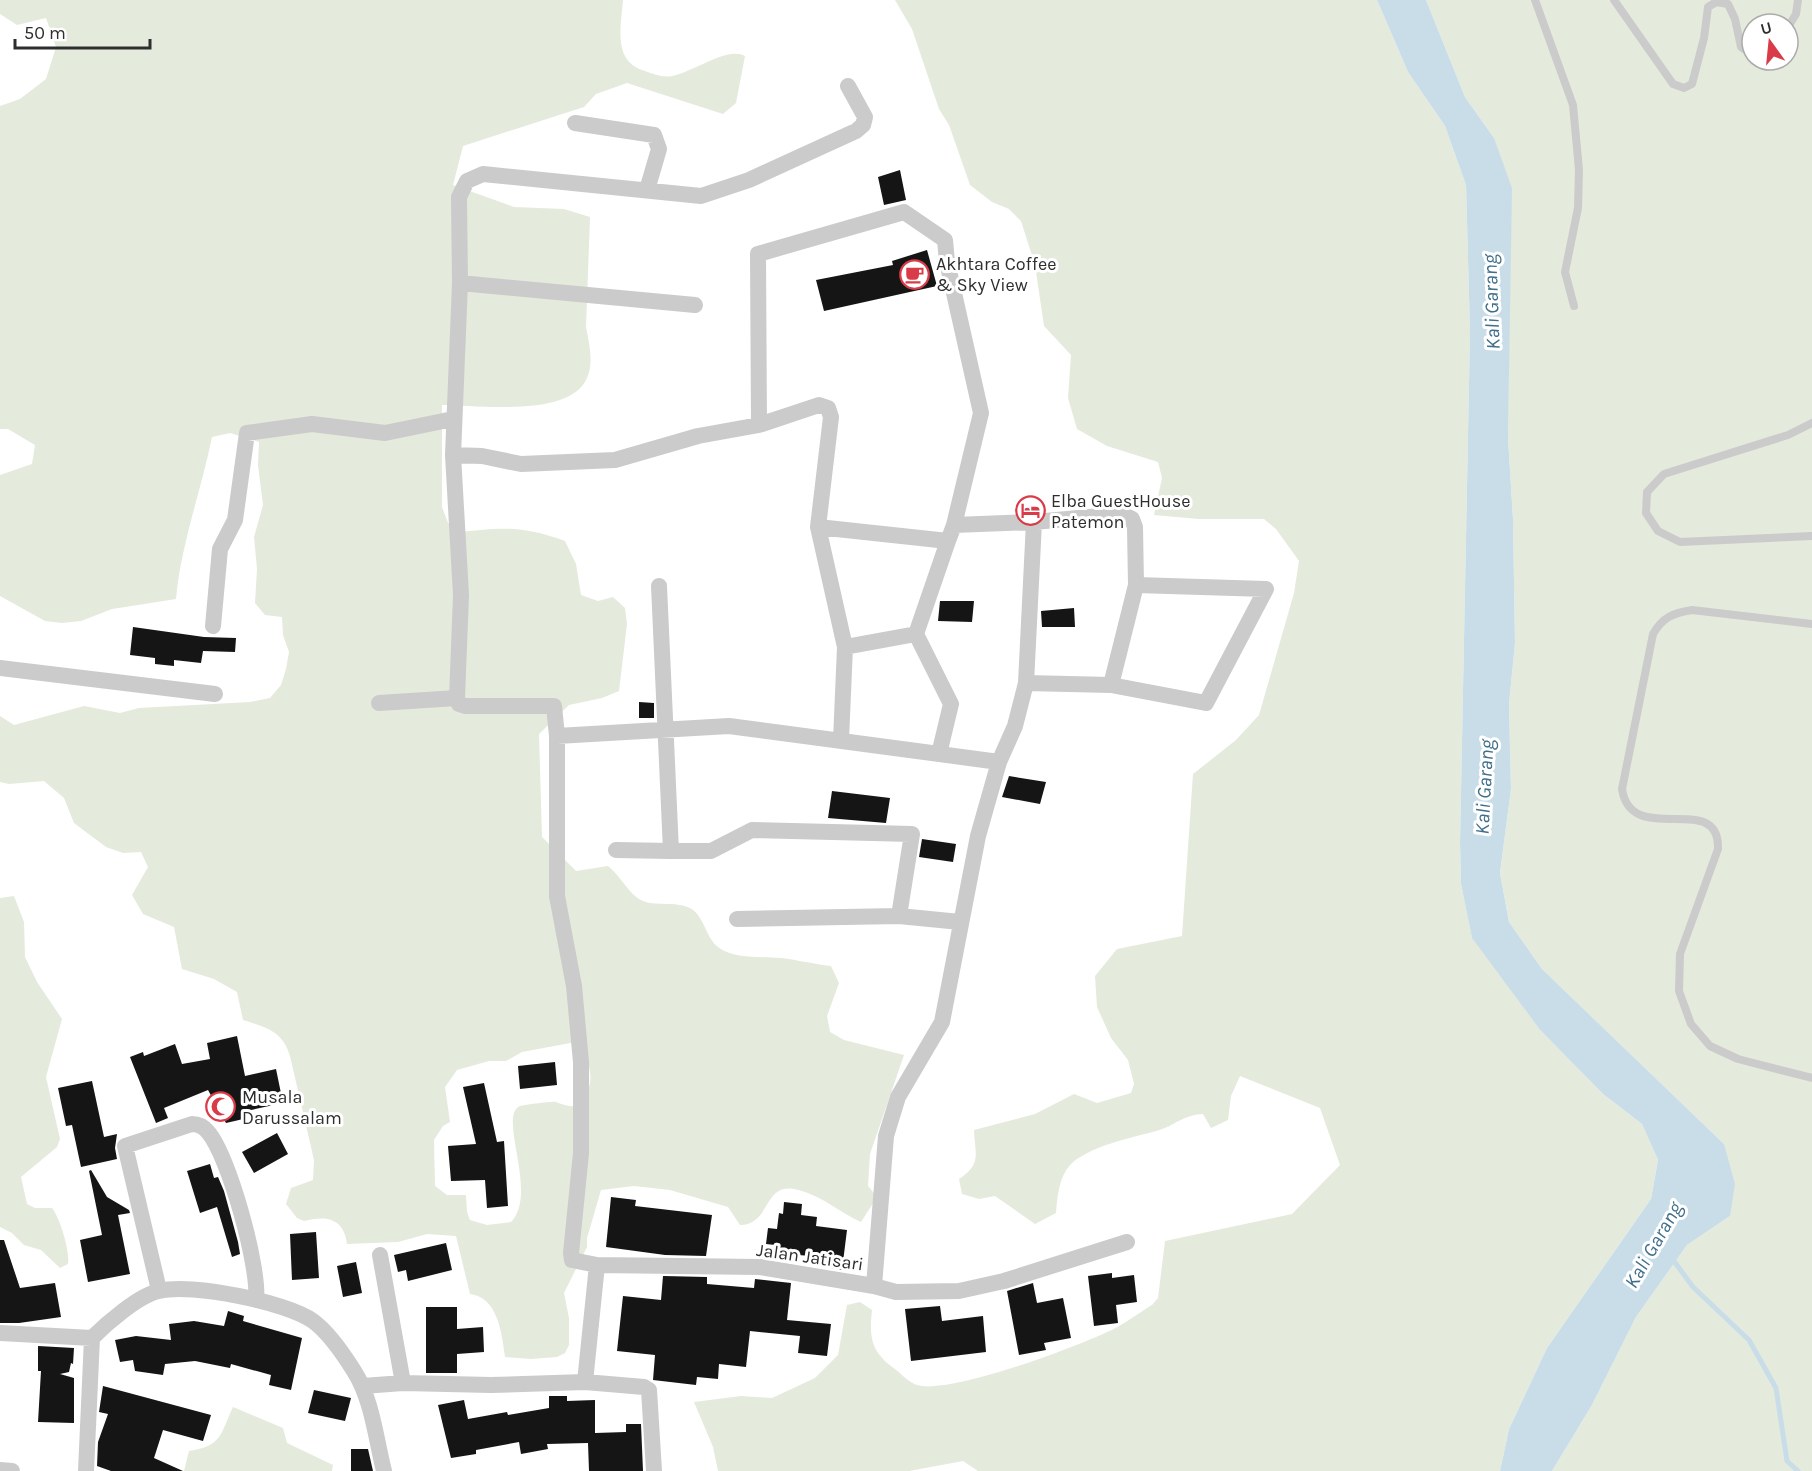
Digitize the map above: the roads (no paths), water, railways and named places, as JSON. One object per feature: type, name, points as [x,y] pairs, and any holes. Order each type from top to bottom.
[{"type":"street","points":[[848,86],[865,117],[863,125],[856,131],[749,180],[701,196],[483,174],[467,181],[459,197],[460,283],[453,419],[461,596],[457,698],[459,704],[465,706],[554,706],[557,736],[729,726],[999,762]]},
{"type":"street","points":[[574,123],[654,135],[659,149],[647,190]]},
{"type":"street","points":[[759,425],[758,254],[904,212],[945,240],[947,262],[981,413],[951,533],[916,634],[951,704],[939,754]]},
{"type":"street","points":[[460,283],[694,304]]},
{"type":"street","points":[[453,455],[482,456],[521,464],[593,463],[644,454],[698,436],[759,425],[819,405],[828,408],[831,417],[818,527],[845,647],[842,740]]},
{"type":"street","points":[[213,626],[220,549],[235,520],[247,433],[312,424],[385,433],[453,419]]},
{"type":"street","points":[[818,527],[951,533],[1122,514],[1132,519],[1135,527],[1136,585],[1111,685]]},
{"type":"street","points":[[874,1286],[886,1136],[898,1097],[942,1022],[978,836],[999,762],[1015,726],[1026,683],[1034,522]]},
{"type":"street","points":[[1026,683],[1111,685],[1206,703],[1266,589],[1136,585]]},
{"type":"street","points":[[659,586],[671,851]]},
{"type":"street","points":[[845,647],[916,634]]},
{"type":"street","points":[[0,669],[215,694]]},
{"type":"street","points":[[379,703],[457,698]]},
{"type":"street","name":"Jalan Jatisari","points":[[557,736],[557,896],[574,986],[581,1062],[581,1153],[572,1260],[597,1264],[760,1267],[874,1286],[896,1292],[959,1291],[1004,1281],[1127,1242]]},
{"type":"street","points":[[616,850],[711,851],[752,830],[912,834],[899,916]]},
{"type":"street","points":[[737,919],[899,916],[960,922]]},
{"type":"street","points":[[159,1290],[125,1146],[186,1125],[198,1124],[208,1132],[221,1153],[256,1270],[256,1300]]},
{"type":"street","points":[[380,1255],[403,1383]]},
{"type":"street","points":[[585,1382],[597,1264]]},
{"type":"street","points":[[0,1334],[92,1338],[141,1300],[159,1290],[188,1290],[256,1300],[302,1314],[316,1323],[353,1369],[363,1386],[384,1471]]},
{"type":"street","points":[[86,1471],[92,1338]]},
{"type":"street","points":[[363,1386],[403,1383],[491,1385],[585,1382],[644,1387],[649,1390],[654,1471]]},
{"type":"street","points":[[0,1470],[12,1471]]},
{"type":"lane","points":[[1535,0],[1573,105],[1579,170],[1578,208],[1565,272],[1574,306]]},
{"type":"lane","points":[[1614,0],[1673,84],[1683,88],[1692,84],[1704,38],[1708,7],[1716,2],[1728,4],[1735,19],[1740,42]]},
{"type":"lane","points":[[1812,423],[1788,435],[1664,474],[1647,492],[1646,513],[1658,531],[1680,542],[1812,536]]},
{"type":"lane","points":[[1812,624],[1692,610],[1674,613],[1661,621],[1653,634],[1622,789],[1624,802],[1631,812],[1641,816],[1703,821],[1714,829],[1719,840],[1718,849],[1680,954],[1679,991],[1691,1024],[1710,1046],[1738,1059],[1812,1078]]},
{"type":"water","name":"Kali Garang","points":[[1377,0],[1426,0],[1465,97],[1494,138],[1512,188],[1508,437],[1513,519],[1515,643],[1509,704],[1511,789],[1500,873],[1509,922],[1542,969],[1724,1144],[1735,1184],[1730,1216],[1687,1245],[1636,1317],[1592,1405],[1552,1471],[1500,1471],[1509,1429],[1547,1348],[1651,1199],[1658,1160],[1642,1124],[1603,1094],[1540,1030],[1472,938],[1461,884],[1460,843],[1470,332],[1466,185],[1445,126],[1408,72]]},
{"type":"waterway","name":"Kali Garang","points":[[1671,1257],[1693,1287],[1749,1340],[1776,1388],[1787,1461],[1798,1471]]},
{"type":"place","name":"Akhtara Coffee & Sky View","points":[[915,274]]},
{"type":"place","name":"Elba GuestHouse Patemon","points":[[1030,511]]},
{"type":"place","name":"Musala Darussalam","points":[[221,1107]]}]
